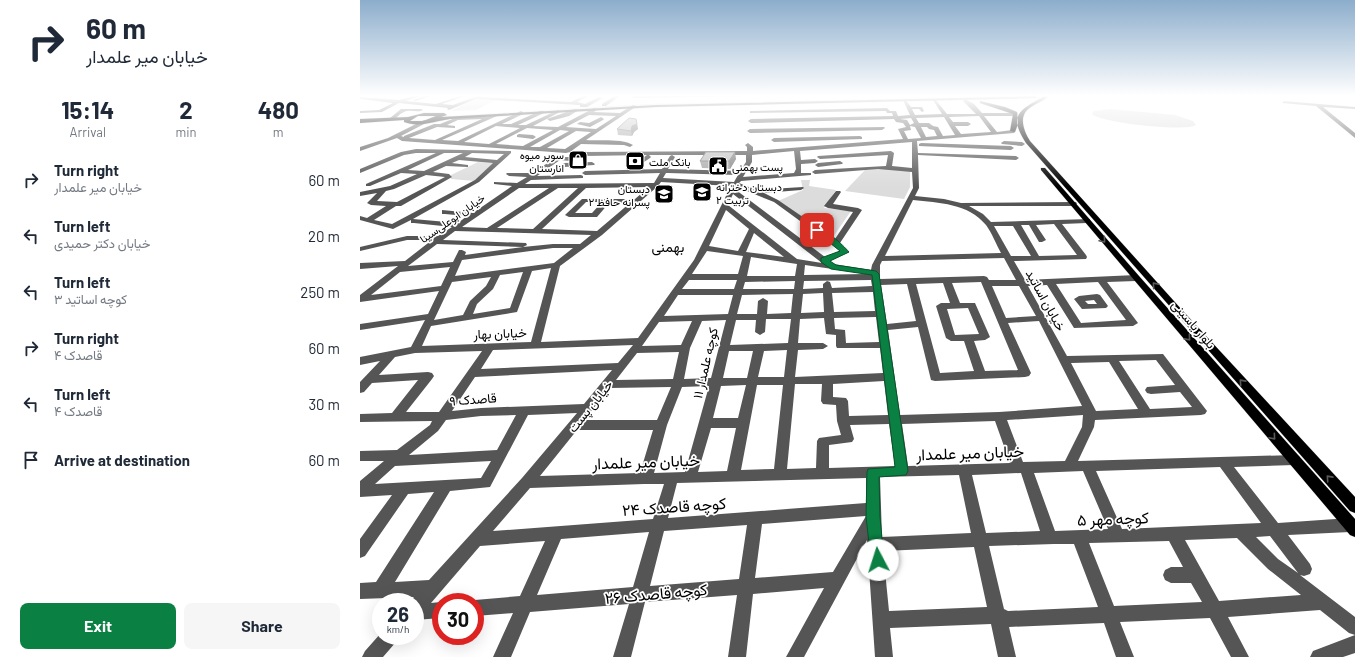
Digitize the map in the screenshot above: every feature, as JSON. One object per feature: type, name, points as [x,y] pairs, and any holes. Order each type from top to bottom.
[{"type":"main road","points":[[1015,126],[1017,134]]},
{"type":"main road","points":[[1017,134],[1019,126]]},
{"type":"main road","name":"بلوار یاسینی","points":[[1017,134],[1087,221],[1353,528]]},
{"type":"main road","name":"بلوار یاسینی","points":[[1017,134],[1355,507]]},
{"type":"street","points":[[381,143],[403,126]]},
{"type":"street","points":[[399,138],[414,126],[424,126]]},
{"type":"street","points":[[360,148],[399,138],[424,126]]},
{"type":"street","points":[[422,140],[433,126]]},
{"type":"street","points":[[448,126],[463,129]]},
{"type":"street","points":[[436,141],[471,126]]},
{"type":"street","points":[[480,126],[484,126]]},
{"type":"street","points":[[450,142],[484,126]]},
{"type":"street","points":[[459,142],[496,126]]},
{"type":"street","points":[[507,126],[543,128],[559,128],[570,126]]},
{"type":"street","points":[[502,132],[512,126]]},
{"type":"street","points":[[534,135],[547,126]]},
{"type":"street","points":[[527,149],[559,128],[570,126]]},
{"type":"street","points":[[542,149],[567,136],[576,126]]},
{"type":"street","points":[[583,126],[598,131]]},
{"type":"street","name":"خیابان ابوعلی‌سینا","points":[[360,299],[474,214],[605,126]]},
{"type":"street","name":"خیابان پست","points":[[424,597],[527,482],[608,384],[688,277],[742,173],[751,126]]},
{"type":"street","points":[[882,126],[885,132]]},
{"type":"street","points":[[894,126],[896,129],[909,129],[906,126]]},
{"type":"street","points":[[902,471],[880,314],[876,280],[876,265],[916,188],[915,170],[917,126]]},
{"type":"street","points":[[930,126],[931,128],[936,128],[941,138]]},
{"type":"street","points":[[952,126],[959,136]]},
{"type":"street","points":[[988,126],[994,133]]},
{"type":"street","points":[[1343,126],[1355,136]]},
{"type":"street","points":[[492,145],[527,127]]},
{"type":"street","points":[[750,131],[775,131],[812,139],[846,129],[866,136]]},
{"type":"street","points":[[846,129],[850,146],[848,158]]},
{"type":"street","points":[[901,129],[917,141],[974,142],[1017,134]]},
{"type":"street","points":[[475,143],[487,138],[480,137],[495,130],[519,137],[534,135],[552,138],[559,134],[582,141],[625,143],[630,145],[618,155]]},
{"type":"street","points":[[811,130],[812,148]]},
{"type":"street","points":[[774,140],[811,130],[847,138],[885,132],[917,141],[974,142],[1011,148]]},
{"type":"street","points":[[773,151],[775,131]]},
{"type":"street","points":[[360,148],[389,138],[399,138],[527,149],[566,159],[579,156],[618,155],[746,157],[773,151],[795,151],[831,146],[850,146],[866,136],[885,132]]},
{"type":"street","points":[[480,133],[488,133]]},
{"type":"street","points":[[579,156],[726,156],[738,158],[795,151],[959,136],[994,133],[1017,134]]},
{"type":"street","points":[[830,134],[831,146]]},
{"type":"street","points":[[974,142],[1017,134]]},
{"type":"street","points":[[793,135],[799,169],[797,175]]},
{"type":"street","points":[[364,219],[393,227],[476,181],[499,162],[519,137]]},
{"type":"street","points":[[399,138],[475,143],[508,149]]},
{"type":"street","points":[[974,142],[975,156]]},
{"type":"street","points":[[360,169],[416,151],[472,152],[508,149],[569,149],[579,150],[582,152],[579,156]]},
{"type":"street","points":[[417,194],[368,185],[444,151]]},
{"type":"street","points":[[398,191],[405,182],[472,152]]},
{"type":"street","points":[[798,162],[892,153],[889,168]]},
{"type":"street","points":[[920,154],[1016,158]]},
{"type":"street","points":[[394,157],[452,161]]},
{"type":"street","points":[[574,186],[598,157]]},
{"type":"street","points":[[633,167],[648,157]]},
{"type":"street","points":[[360,299],[497,274],[556,266],[637,202],[658,182],[672,157]]},
{"type":"street","points":[[459,158],[499,162]]},
{"type":"street","points":[[848,158],[870,161],[868,168]]},
{"type":"street","points":[[548,165],[592,164]]},
{"type":"street","points":[[375,165],[466,166]]},
{"type":"street","points":[[496,183],[556,186],[658,182],[735,184],[812,173],[868,168],[915,170]]},
{"type":"street","points":[[360,169],[392,174]]},
{"type":"street","points":[[383,191],[372,203],[398,204],[449,177],[447,175],[399,171]]},
{"type":"street","points":[[509,174],[531,176],[583,175],[664,171],[742,173]]},
{"type":"street","points":[[383,178],[405,182],[435,184]]},
{"type":"street","points":[[360,180],[374,182]]},
{"type":"street","points":[[735,184],[776,201],[836,243],[845,252],[824,260]]},
{"type":"street","points":[[735,184],[834,267]]},
{"type":"street","points":[[489,230],[556,186]]},
{"type":"street","points":[[535,231],[584,186]]},
{"type":"street","points":[[754,192],[801,188]]},
{"type":"street","points":[[360,194],[398,191]]},
{"type":"street","points":[[836,243],[858,210],[828,206],[838,192]]},
{"type":"street","name":"خیابان اساتید","points":[[912,198],[962,204],[980,215],[989,224],[1042,318],[1090,413]]},
{"type":"street","points":[[607,201],[594,215],[569,215],[584,200],[637,202]]},
{"type":"street","points":[[364,219],[394,204]]},
{"type":"street","points":[[962,204],[1073,204]]},
{"type":"street","points":[[562,206],[577,207]]},
{"type":"street","points":[[724,206],[798,263],[798,291],[791,347],[780,474]]},
{"type":"street","points":[[445,212],[474,214]]},
{"type":"street","points":[[414,221],[489,230],[599,233]]},
{"type":"street","points":[[989,224],[1087,221]]},
{"type":"street","points":[[880,258],[1084,257],[1056,222]]},
{"type":"street","points":[[1031,223],[1042,240]]},
{"type":"street","points":[[1016,224],[1036,258]]},
{"type":"street","name":"کوچه علمدار ۱۱","points":[[690,477],[716,383],[730,318],[741,277],[744,254],[752,228]]},
{"type":"street","points":[[510,244],[524,231]]},
{"type":"street","points":[[360,249],[407,238],[467,243],[582,246]]},
{"type":"street","points":[[415,350],[467,243]]},
{"type":"street","points":[[399,270],[553,246]]},
{"type":"street","points":[[704,248],[798,263],[834,267],[876,280]]},
{"type":"street","points":[[360,266],[408,263]]},
{"type":"street","points":[[535,345],[556,266]]},
{"type":"street","points":[[760,332],[770,268]]},
{"type":"street","points":[[360,327],[467,317],[514,310],[528,269]]},
{"type":"street","points":[[467,317],[473,303],[490,287],[497,274]]},
{"type":"street","points":[[688,277],[741,277],[745,279],[827,278],[911,281],[984,279],[1025,373],[935,377],[911,281]]},
{"type":"street","points":[[827,278],[830,332],[841,332],[841,346],[884,345]]},
{"type":"street","points":[[986,283],[1136,278]]},
{"type":"street","points":[[676,292],[737,292],[765,296],[798,291],[828,290],[876,280]]},
{"type":"street","points":[[947,280],[956,306]]},
{"type":"street","points":[[1050,282],[1078,326],[1133,323],[1101,280]]},
{"type":"street","points":[[1077,281],[1088,298]]},
{"type":"street","points":[[972,305],[985,337],[968,338],[951,338],[941,306],[972,305]]},
{"type":"street","points":[[657,319],[880,314]]},
{"type":"street","points":[[645,478],[661,425],[678,383],[685,348],[698,318]]},
{"type":"street","points":[[1002,321],[1042,318]]},
{"type":"street","points":[[882,327],[922,324]]},
{"type":"street","points":[[968,338],[981,375]]},
{"type":"street","name":"خیابان بهار","points":[[360,361],[415,350],[535,345],[638,345],[685,348]]},
{"type":"street","points":[[724,348],[823,346]]},
{"type":"street","points":[[360,490],[396,458],[434,428],[490,348]]},
{"type":"street","points":[[733,475],[759,348]]},
{"type":"street","points":[[360,388],[392,354]]},
{"type":"street","points":[[843,421],[1090,413],[1147,414],[1201,411],[1159,356],[1064,360]]},
{"type":"street","points":[[1112,358],[1147,414]]},
{"type":"street","points":[[472,373],[621,366]]},
{"type":"street","points":[[369,379],[428,376],[396,416]]},
{"type":"street","points":[[608,384],[716,383],[888,377]]},
{"type":"street","points":[[822,473],[823,441],[848,440],[843,421],[842,401],[827,402],[828,380]]},
{"type":"street","points":[[1151,390],[1184,388]]},
{"type":"street","name":"قاصدک ۹","points":[[360,418],[443,416],[481,412],[588,408]]},
{"type":"street","points":[[360,490],[485,483],[525,410]]},
{"type":"street","points":[[1069,466],[1088,428],[1090,413]]},
{"type":"street","points":[[999,416],[1050,538]]},
{"type":"street","points":[[706,423],[743,423]]},
{"type":"street","points":[[574,425],[661,425]]},
{"type":"street","points":[[360,456],[396,458],[500,455]]},
{"type":"street","name":"خیابان میر علمدار","points":[[527,482],[1294,460]]},
{"type":"street","points":[[1223,462],[1304,569]]},
{"type":"street","points":[[1087,465],[1118,536]]},
{"type":"street","points":[[964,469],[981,539],[996,615],[1007,657]]},
{"type":"street","points":[[873,472],[873,513],[884,657]]},
{"type":"street","points":[[622,657],[672,478]]},
{"type":"street","points":[[381,589],[446,485]]},
{"type":"street","points":[[360,551],[405,487]]},
{"type":"street","points":[[795,657],[873,513]]},
{"type":"street","name":"کوچه قاصدک ۲۴","points":[[477,538],[755,518],[873,513]]},
{"type":"street","points":[[737,657],[755,518]]},
{"type":"street","name":"کوچه مهر ۵","points":[[876,544],[981,539],[1174,535],[1353,528]]},
{"type":"street","points":[[1240,532],[1273,564],[1355,627]]},
{"type":"street","points":[[502,657],[556,533]]},
{"type":"street","points":[[1174,535],[1240,657]]},
{"type":"street","points":[[1078,537],[1125,657]]},
{"type":"street","points":[[1171,576],[1195,575]]},
{"type":"street","name":"کوچه قاصدک ۲۶","points":[[484,607],[746,585],[837,579]]},
{"type":"street","points":[[360,590],[432,588]]},
{"type":"street","points":[[882,620],[996,615],[1008,619],[1108,613],[1214,610],[1322,602]]},
{"type":"street","points":[[1319,657],[1355,644]]},
{"type":"street","points":[[371,657],[382,645]]},
{"type":"shaded area","points":[[1142,126],[1194,126],[1177,128]]},
{"type":"shaded area","points":[[478,162],[496,163],[475,181],[451,179],[451,175]]},
{"type":"shaded area","points":[[881,168],[910,170],[910,187],[904,199],[845,191],[865,170]]},
{"type":"shaded area","points":[[801,180],[810,180],[809,186],[836,190],[824,208],[851,211],[833,237],[778,201],[803,190]]},
{"type":"building","points":[[621,126],[633,126],[631,131],[617,129]]},
{"type":"building","points":[[706,152],[735,152],[729,161],[700,161]]},
{"type":"place","name":"سوپر میوه انارستان","points":[[578,160]]},
{"type":"place","name":"بانک ملت","points":[[635,161]]},
{"type":"place","name":"پست بهمنی","points":[[718,166]]},
{"type":"place","name":"دبستان دخترانه تربیت ۲","points":[[702,192]]},
{"type":"place","name":"دبستان پسرانه حافظ ۲","points":[[664,194]]},
{"type":"district","name":"بهمنی","points":[[668,246]]},
{"type":"route","points":[[817,230],[836,243],[845,252],[824,260],[834,267],[876,274],[884,345],[902,471],[873,472],[873,517],[878,560]]}]
